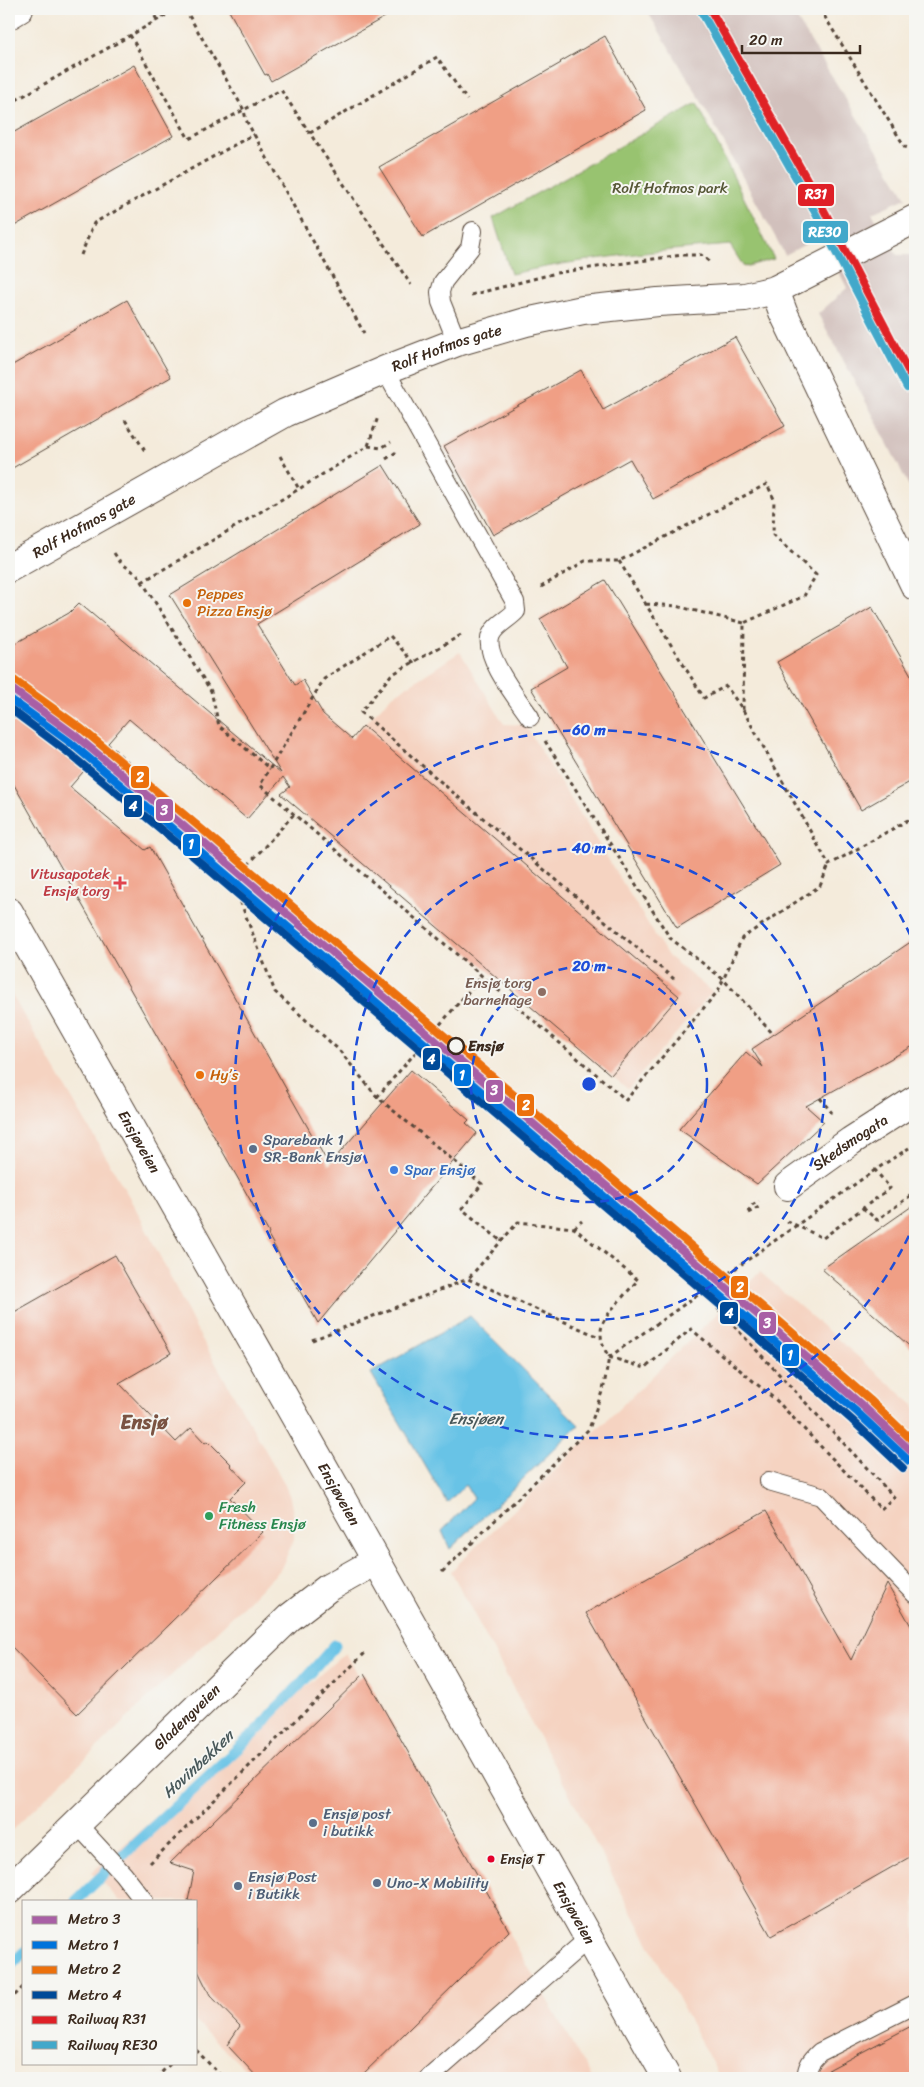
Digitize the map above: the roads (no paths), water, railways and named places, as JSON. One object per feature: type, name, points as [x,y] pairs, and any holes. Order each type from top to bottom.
[{"type":"street","points":[[9,14],[19,9]]},
{"type":"street","name":"Rolf Hofmos gate","points":[[9,568],[285,412],[457,342],[526,322],[583,310],[658,302],[745,297],[775,290],[915,219]]},
{"type":"street","points":[[775,290],[783,312],[915,586]]},
{"type":"street","name":"Ensjøveien","points":[[9,912],[667,2078]]},
{"type":"street","name":"Skedsmogata","points":[[788,1186],[851,1141],[915,1100]]},
{"type":"street","name":"Gladengveien","points":[[9,1890],[289,1618],[328,1588],[376,1561]]},
{"type":"lane","points":[[457,342],[441,302],[440,292],[443,282],[470,248],[473,232]]},
{"type":"lane","points":[[385,370],[515,602],[516,611],[491,633],[489,641],[492,654],[501,674],[530,717]]},
{"type":"lane","points":[[769,1481],[821,1496],[915,1594]]},
{"type":"lane","points":[[77,1824],[123,1874],[143,1900]]},
{"type":"lane","points":[[429,2078],[588,1939]]},
{"type":"lane","points":[[806,2078],[807,2068],[811,2060],[820,2052],[915,2004]]},
{"type":"water","name":"Ensjøen","points":[[470,1316],[579,1425],[450,1549],[442,1531],[474,1498],[465,1485],[447,1503],[371,1373]]},
{"type":"waterway","name":"Hovinbekken","points":[[77,1900],[261,1727],[335,1645]]},
{"type":"waterway","name":"Hovinbekken","points":[[9,1967],[22,1954]]},
{"type":"metro line","name":"2","points":[[14,680],[82,729],[204,831],[778,1320],[870,1400],[915,1443]]},
{"type":"metro line","name":"3","points":[[9,687],[76,736],[198,838],[772,1327],[864,1407],[915,1455]]},
{"type":"metro line","name":"1","points":[[9,698],[71,743],[192,845],[858,1413],[909,1461]]},
{"type":"metro line","name":"4","points":[[9,708],[65,750],[187,851],[761,1340],[852,1420],[903,1468]]},
{"type":"rail line","name":"R31","points":[[710,9],[816,195],[915,384]]},
{"type":"rail line","name":"RE30","points":[[702,13],[808,199],[907,388]]},
{"type":"place","name":"Peppes Pizza Ensjø","points":[[187,603]]},
{"type":"place","name":"Vitusapotek Ensjø torg","points":[[120,883]]},
{"type":"place","name":"Ensjø torg barnehage","points":[[542,992]]},
{"type":"place","name":"Ensjø","points":[[456,1046]]},
{"type":"place","name":"Hy’s","points":[[200,1075]]},
{"type":"place","name":"Sparebank 1 SR-Bank Ensjø","points":[[253,1149]]},
{"type":"place","name":"Spar Ensjø","points":[[394,1170]]},
{"type":"place","name":"Fresh Fitness Ensjø","points":[[209,1516]]},
{"type":"place","name":"Ensjø post i butikk","points":[[313,1823]]},
{"type":"place","name":"Ensjø T","points":[[491,1859]]},
{"type":"place","name":"Uno-X Mobility","points":[[377,1883]]},
{"type":"place","name":"Ensjø Post i Butikk","points":[[238,1886]]},
{"type":"district","name":"Ensjø","points":[[144,1422]]},
{"type":"park label","name":"Rolf Hofmos park","points":[[670,188]]}]
